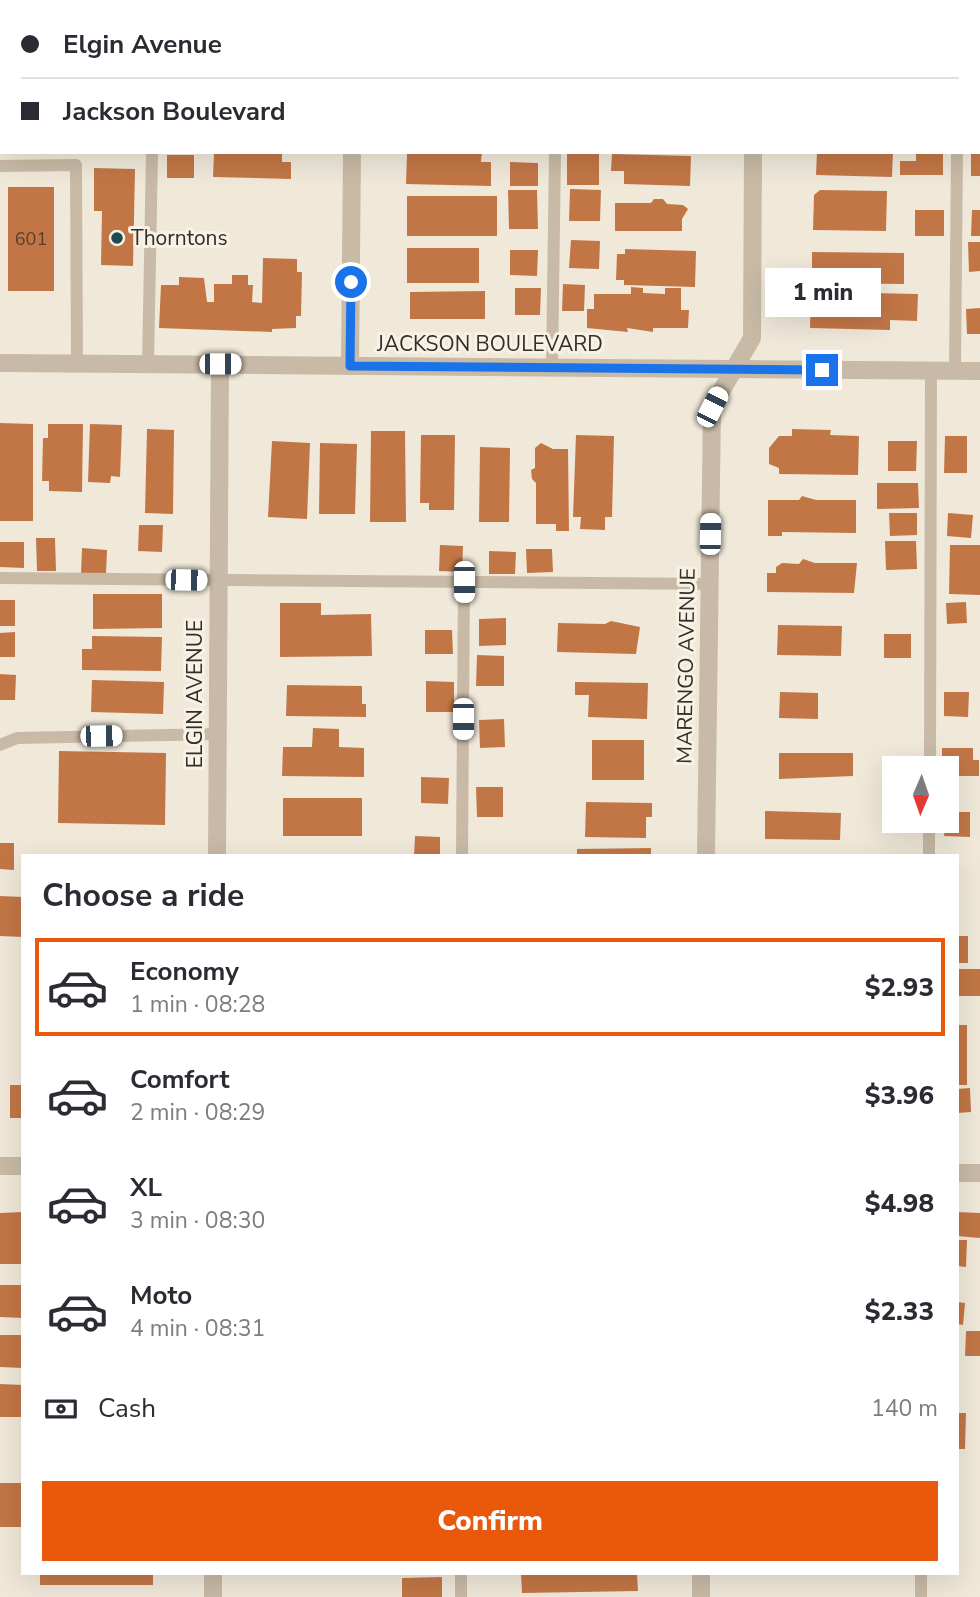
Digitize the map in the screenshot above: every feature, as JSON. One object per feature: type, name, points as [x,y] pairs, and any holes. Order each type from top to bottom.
[{"type":"street","points":[[350,366],[352,154]]},
{"type":"street","name":"MARENGO AVENUE","points":[[706,854],[712,407],[731,369],[752,338],[753,154]]},
{"type":"street","name":"JACKSON BOULEVARD","points":[[0,363],[980,371]]},
{"type":"street","name":"ELGIN AVENUE","points":[[217,854],[220,364]]},
{"type":"street","points":[[0,1166],[21,1166]]},
{"type":"street","points":[[959,1173],[980,1173]]},
{"type":"street","points":[[212,1597],[213,1575]]},
{"type":"street","points":[[701,1575],[701,1597]]},
{"type":"lane","points":[[148,364],[152,154]]},
{"type":"lane","points":[[552,368],[555,154]]},
{"type":"lane","points":[[955,370],[957,154]]},
{"type":"lane","points":[[0,166],[76,166],[77,363]]},
{"type":"lane","points":[[930,756],[931,370]]},
{"type":"lane","points":[[0,578],[710,584]]},
{"type":"lane","points":[[462,854],[464,582]]},
{"type":"lane","points":[[0,745],[17,738],[218,734]]},
{"type":"lane","points":[[929,833],[929,854]]},
{"type":"lane","points":[[461,1575],[461,1597]]},
{"type":"lane","points":[[921,1575],[921,1597]]},
{"type":"building","points":[[214,154],[282,154],[282,162],[291,162],[291,179],[213,177]]},
{"type":"building","points":[[407,154],[482,154],[481,162],[491,162],[491,186],[406,184]]},
{"type":"building","points":[[567,154],[599,154],[599,185],[567,185]]},
{"type":"building","points":[[612,154],[691,156],[690,186],[624,184],[624,171],[611,171]]},
{"type":"building","points":[[817,154],[893,154],[892,177],[816,175]]},
{"type":"building","points":[[916,154],[943,154],[943,175],[900,175],[900,161],[916,161]]},
{"type":"building","points":[[971,154],[980,154],[980,176],[971,176]]},
{"type":"building","points":[[167,155],[194,155],[194,178],[167,178]]},
{"type":"building","points":[[510,162],[538,163],[538,186],[510,186]]},
{"type":"building","name":"Thorntons","points":[[94,168],[135,169],[133,266],[101,265],[102,211],[94,211]]},
{"type":"building","points":[[8,187],[54,187],[54,291],[8,291]]},
{"type":"building","points":[[570,189],[601,190],[600,221],[569,221]]},
{"type":"building","points":[[508,190],[537,190],[538,229],[509,229]]},
{"type":"building","points":[[820,190],[887,191],[886,231],[813,230],[814,195]]},
{"type":"building","points":[[407,196],[497,196],[497,236],[407,236]]},
{"type":"building","points":[[654,199],[663,199],[667,204],[683,205],[688,209],[682,219],[682,231],[615,231],[615,203],[651,203]]},
{"type":"building","points":[[915,210],[944,210],[944,236],[915,236]]},
{"type":"building","points":[[972,210],[980,210],[980,236],[971,236]]},
{"type":"building","points":[[571,240],[600,241],[599,269],[569,268]]},
{"type":"building","points":[[968,242],[980,242],[980,271],[969,272]]},
{"type":"building","points":[[407,248],[479,248],[479,283],[407,283]]},
{"type":"building","points":[[625,249],[696,251],[695,287],[624,285],[624,280],[616,280],[617,254],[625,254]]},
{"type":"building","points":[[510,250],[538,250],[537,276],[510,275]]},
{"type":"building","points":[[812,252],[904,253],[904,284],[812,283]]},
{"type":"building","points":[[263,258],[297,259],[297,272],[302,272],[301,316],[296,316],[296,328],[272,329],[272,332],[159,328],[161,285],[179,285],[179,277],[204,278],[207,302],[214,302],[214,284],[232,284],[232,275],[248,275],[248,285],[253,285],[252,302],[262,303]]},
{"type":"building","points":[[563,284],[585,285],[584,311],[562,311]]},
{"type":"building","points":[[631,287],[643,288],[643,293],[665,294],[665,288],[681,288],[681,310],[689,310],[688,328],[653,328],[653,332],[627,328],[628,332],[587,328],[587,309],[594,309],[594,294],[631,294]]},
{"type":"building","points":[[811,287],[827,287],[827,292],[918,294],[917,321],[890,320],[890,330],[810,328]]},
{"type":"building","points":[[515,288],[541,288],[540,315],[515,315]]},
{"type":"building","points":[[485,291],[485,319],[410,319],[410,292]]},
{"type":"building","points":[[980,308],[980,334],[967,334],[966,309]]},
{"type":"building","points":[[0,423],[33,424],[33,521],[0,521]]},
{"type":"building","points":[[48,424],[83,424],[82,492],[49,491],[49,481],[42,481],[43,438],[48,438]]},
{"type":"building","points":[[90,424],[122,425],[120,477],[111,476],[110,483],[88,482]]},
{"type":"building","points":[[147,429],[174,430],[173,514],[145,513]]},
{"type":"building","points":[[792,429],[831,430],[830,435],[859,436],[858,475],[779,474],[779,468],[769,464],[769,448],[779,436],[792,436]]},
{"type":"building","points":[[371,431],[405,431],[406,522],[370,522]]},
{"type":"building","points":[[421,435],[455,435],[454,510],[429,510],[429,503],[420,503]]},
{"type":"building","points":[[576,435],[614,436],[612,517],[605,517],[605,530],[580,529],[581,517],[573,517]]},
{"type":"building","points":[[945,436],[967,436],[967,473],[944,473]]},
{"type":"building","points":[[272,441],[310,443],[307,519],[268,517]]},
{"type":"building","points":[[888,441],[917,441],[916,471],[888,471]]},
{"type":"building","points":[[320,443],[357,444],[355,514],[319,514]]},
{"type":"building","points":[[541,443],[553,449],[568,449],[569,531],[556,531],[556,524],[536,524],[536,483],[532,479],[531,470],[535,468],[535,448]]},
{"type":"building","points":[[480,447],[510,448],[509,522],[479,522]]},
{"type":"building","points":[[877,483],[918,483],[919,508],[877,509]]},
{"type":"building","points":[[802,496],[816,500],[856,500],[856,533],[782,532],[782,536],[768,536],[768,500],[799,500]]},
{"type":"building","points":[[889,513],[917,513],[917,535],[890,536]]},
{"type":"building","points":[[948,513],[973,515],[971,538],[947,536]]},
{"type":"building","points":[[139,525],[163,525],[162,552],[138,551]]},
{"type":"building","points":[[36,538],[55,538],[56,571],[37,571]]},
{"type":"building","points":[[885,541],[916,541],[917,569],[886,570]]},
{"type":"building","points":[[0,542],[24,542],[24,568],[0,567]]},
{"type":"building","points":[[440,545],[463,546],[462,572],[439,571]]},
{"type":"building","points":[[950,545],[980,545],[980,595],[949,594]]},
{"type":"building","points":[[82,548],[107,550],[106,574],[81,574]]},
{"type":"building","points":[[526,549],[552,549],[553,572],[527,573]]},
{"type":"building","points":[[489,551],[516,552],[515,574],[489,574]]},
{"type":"building","points":[[803,559],[815,563],[857,563],[854,593],[767,592],[767,573],[776,573],[776,567],[782,563],[799,564]]},
{"type":"building","points":[[93,594],[162,594],[162,628],[93,629]]},
{"type":"building","points":[[0,600],[15,600],[15,626],[0,626]]},
{"type":"building","points":[[966,602],[967,623],[947,624],[946,603]]},
{"type":"building","points":[[280,603],[321,603],[321,615],[371,614],[372,656],[280,657]]},
{"type":"building","points":[[506,618],[506,645],[479,646],[479,619]]},
{"type":"building","points":[[611,621],[640,627],[636,654],[557,652],[558,623],[605,624]]},
{"type":"building","points":[[778,625],[842,626],[841,656],[777,655]]},
{"type":"building","points":[[425,630],[452,630],[453,654],[425,654]]},
{"type":"building","points":[[15,632],[15,657],[0,657],[0,633]]},
{"type":"building","points":[[884,634],[911,634],[911,658],[884,658]]},
{"type":"building","points":[[92,636],[162,637],[161,671],[82,670],[82,649],[92,649]]},
{"type":"building","points":[[477,655],[504,656],[504,686],[476,686]]},
{"type":"building","points":[[0,674],[16,675],[15,700],[0,700]]},
{"type":"building","points":[[92,680],[164,682],[163,714],[91,712]]},
{"type":"building","points":[[426,681],[454,682],[454,712],[426,712]]},
{"type":"building","points":[[575,682],[648,683],[647,719],[588,717],[589,695],[575,695]]},
{"type":"building","points":[[287,685],[362,686],[362,704],[366,704],[366,717],[286,716]]},
{"type":"building","points":[[780,692],[818,693],[818,719],[779,718]]},
{"type":"building","points":[[944,692],[969,692],[968,717],[944,716]]},
{"type":"building","points":[[504,719],[505,747],[480,748],[479,720]]},
{"type":"building","points":[[313,728],[339,729],[339,747],[364,748],[364,777],[282,776],[283,747],[312,747]]},
{"type":"building","points":[[592,740],[644,740],[644,780],[592,780]]},
{"type":"building","points":[[942,748],[973,748],[973,760],[979,760],[979,776],[959,776],[959,756],[942,756]]},
{"type":"building","points":[[59,751],[166,753],[165,825],[58,823]]},
{"type":"building","points":[[779,753],[853,753],[853,776],[779,779]]},
{"type":"building","points":[[421,777],[449,778],[448,804],[421,803]]},
{"type":"building","points":[[476,787],[503,787],[503,817],[477,817]]},
{"type":"building","points":[[283,798],[362,798],[362,836],[283,836]]},
{"type":"building","points":[[586,802],[652,803],[652,817],[646,817],[646,838],[585,837]]},
{"type":"building","points":[[765,811],[841,813],[840,840],[765,839]]},
{"type":"building","points":[[959,812],[970,812],[970,837],[944,836],[944,833],[959,833]]},
{"type":"building","points":[[415,836],[440,837],[440,854],[414,854]]},
{"type":"building","points":[[0,843],[14,843],[14,870],[0,869]]},
{"type":"building","points":[[651,848],[651,854],[577,854],[577,849]]},
{"type":"building","points":[[0,896],[21,897],[21,937],[0,936]]},
{"type":"building","points":[[959,936],[968,936],[968,963],[959,963]]},
{"type":"building","points":[[959,969],[980,969],[980,996],[959,996]]},
{"type":"building","points":[[959,1025],[967,1025],[967,1085],[959,1085]]},
{"type":"building","points":[[10,1085],[21,1085],[21,1118],[10,1118]]},
{"type":"building","points":[[970,1088],[971,1112],[959,1113],[959,1089]]},
{"type":"building","points":[[21,1212],[21,1264],[0,1264],[0,1213]]},
{"type":"building","points":[[959,1212],[980,1213],[980,1238],[959,1236]]},
{"type":"building","points":[[959,1240],[967,1240],[966,1267],[959,1266]]},
{"type":"building","points":[[0,1285],[21,1285],[21,1318],[0,1317]]},
{"type":"building","points":[[959,1302],[965,1303],[963,1325],[959,1324]]},
{"type":"building","points":[[966,1331],[980,1331],[980,1356],[965,1356]]},
{"type":"building","points":[[0,1335],[21,1335],[21,1368],[0,1367]]},
{"type":"building","points":[[0,1384],[21,1385],[21,1417],[0,1417]]},
{"type":"building","points":[[959,1413],[966,1413],[965,1449],[959,1449]]},
{"type":"building","points":[[0,1483],[21,1483],[21,1527],[0,1527]]},
{"type":"building","points":[[40,1575],[153,1575],[153,1585],[40,1585]]},
{"type":"building","points":[[521,1575],[637,1575],[638,1591],[522,1593]]},
{"type":"building","points":[[442,1577],[442,1597],[402,1597],[402,1578]]},
{"type":"place","name":"Thorntons","points":[[117,238]]},
{"type":"route","points":[[351,282],[350,366],[822,370]]}]
